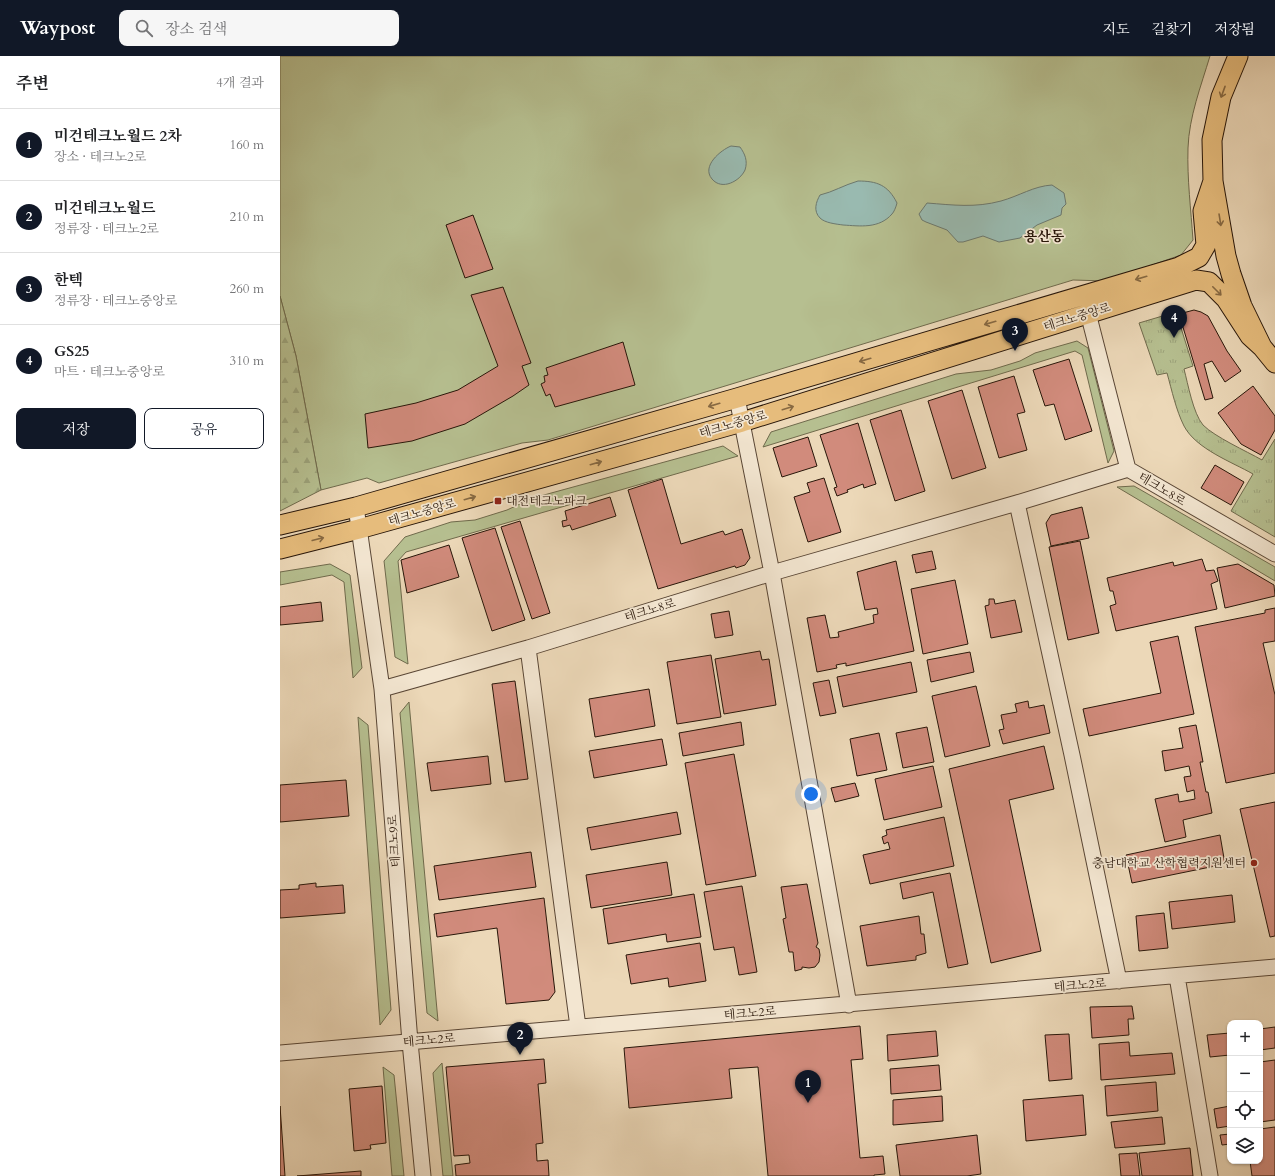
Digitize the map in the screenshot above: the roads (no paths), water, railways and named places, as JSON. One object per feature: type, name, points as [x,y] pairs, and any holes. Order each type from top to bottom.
[{"type":"main road","points":[[1238,56],[1221,97],[1212,140],[1213,182],[1226,256],[1231,274],[1242,306],[1262,346],[1275,363]]},
{"type":"main road","points":[[1213,182],[1203,211],[1206,245],[1199,257],[1181,275],[1196,280],[1209,282],[1226,299],[1250,336],[1262,346]]},
{"type":"main road","name":"테크노중앙로","points":[[280,549],[359,529],[742,422],[1088,313],[1181,275]]},
{"type":"main road","name":"테크노중앙로","points":[[280,526],[356,507],[738,398],[1181,275]]},
{"type":"street","points":[[1088,313],[1128,469]]},
{"type":"street","points":[[738,398],[772,573],[849,1005]]},
{"type":"street","name":"테크노8로","points":[[382,689],[528,648],[772,573],[1017,503],[1128,469],[1275,554]]},
{"type":"street","name":"테크노2로","points":[[1017,503],[1119,981]]},
{"type":"street","name":"테크노9로","points":[[356,507],[382,689],[410,1042],[423,1176]]},
{"type":"street","points":[[528,648],[578,1027]]},
{"type":"street","name":"테크노2로","points":[[280,1053],[1275,967]]},
{"type":"street","points":[[1177,976],[1210,1176]]},
{"type":"water","points":[[731,146],[740,147],[745,155],[745,170],[743,174],[735,181],[726,184],[716,183],[709,174],[711,164],[722,151]]},
{"type":"water","points":[[858,181],[871,182],[881,185],[894,197],[897,203],[892,214],[887,219],[869,226],[863,226],[834,224],[820,218],[816,212],[816,204],[820,195]]},
{"type":"water","points":[[1052,185],[1064,193],[1066,204],[1062,208],[1061,215],[1037,225],[1020,238],[999,242],[983,236],[958,242],[947,230],[922,220],[919,214],[927,203],[946,205],[982,205],[1014,197],[1033,189]]},
{"type":"place","name":"GS25","points":[[1174,338]]},
{"type":"place","name":"한텍","points":[[1015,351]]},
{"type":"place","name":"대전테크노파크","points":[[498,501]]},
{"type":"place","name":"충남대학교 산학협력지원센터","points":[[1254,863]]},
{"type":"place","name":"미건테크노월드","points":[[520,1055]]},
{"type":"place","name":"미건테크노월드 2차","points":[[808,1103]]},
{"type":"district","name":"용산동","points":[[1044,236]]}]
